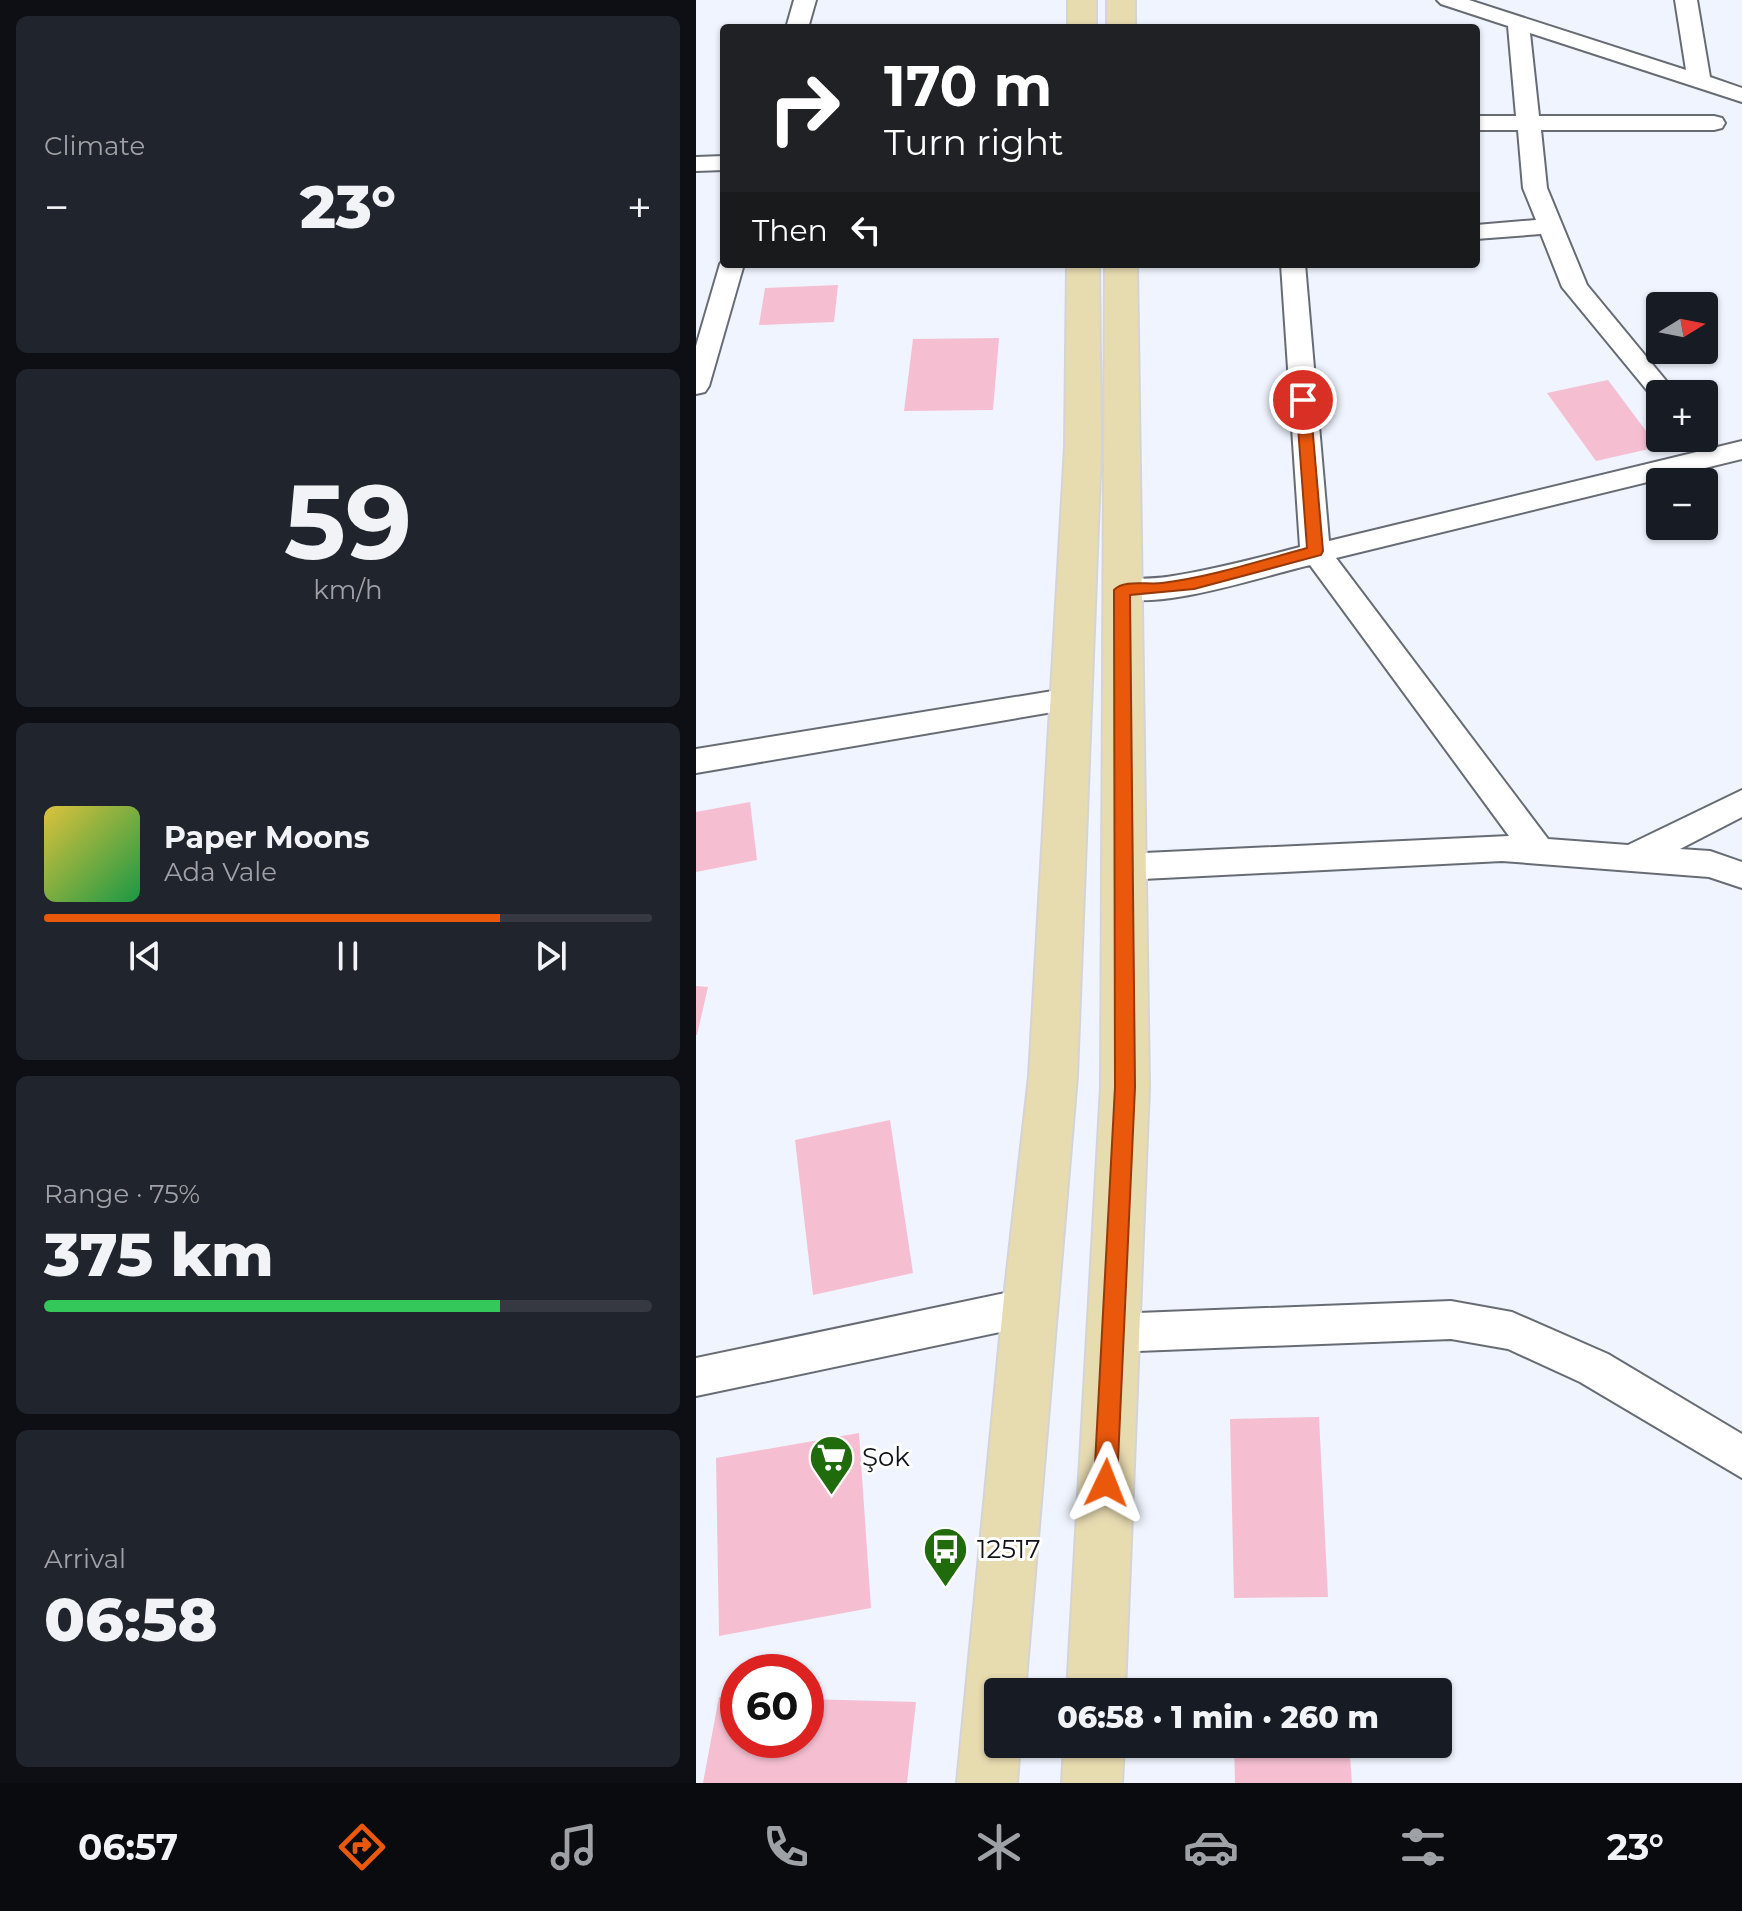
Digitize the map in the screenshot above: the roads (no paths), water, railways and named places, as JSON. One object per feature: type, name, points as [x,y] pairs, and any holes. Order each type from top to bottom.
[{"type":"main road","points":[[1082,0],[1082,24]]},
{"type":"main road","points":[[1121,0],[1121,24]]},
{"type":"main road","points":[[987,1783],[1029,1307],[1053,1076],[1083,447],[1083,268]]},
{"type":"main road","points":[[1097,1678],[1125,1087],[1121,268]]},
{"type":"main road","points":[[1092,1783],[1093,1758]]},
{"type":"street","points":[[798,24],[805,0]]},
{"type":"street","points":[[1448,0],[1742,95]]},
{"type":"street","points":[[1686,0],[1699,81]]},
{"type":"street","points":[[1518,23],[1535,188],[1575,287],[1652,380]]},
{"type":"street","points":[[1480,123],[1714,123]]},
{"type":"street","points":[[696,164],[720,163]]},
{"type":"street","points":[[1480,232],[1550,226]]},
{"type":"street","points":[[696,386],[731,268]]},
{"type":"street","points":[[1293,268],[1315,551],[1538,850]]},
{"type":"street","points":[[1122,590],[1159,589],[1194,583],[1720,448]]},
{"type":"street","points":[[696,761],[1071,699]]},
{"type":"street","points":[[1632,858],[1742,802]]},
{"type":"street","points":[[1123,867],[1502,848],[1710,864],[1742,875]]},
{"type":"street","points":[[696,1377],[1029,1307]]},
{"type":"street","points":[[1112,1333],[1451,1320],[1512,1331],[1594,1368],[1742,1457]]},
{"type":"place","name":"Şok","points":[[831,1496]]},
{"type":"place","name":"12517","points":[[946,1588]]}]
